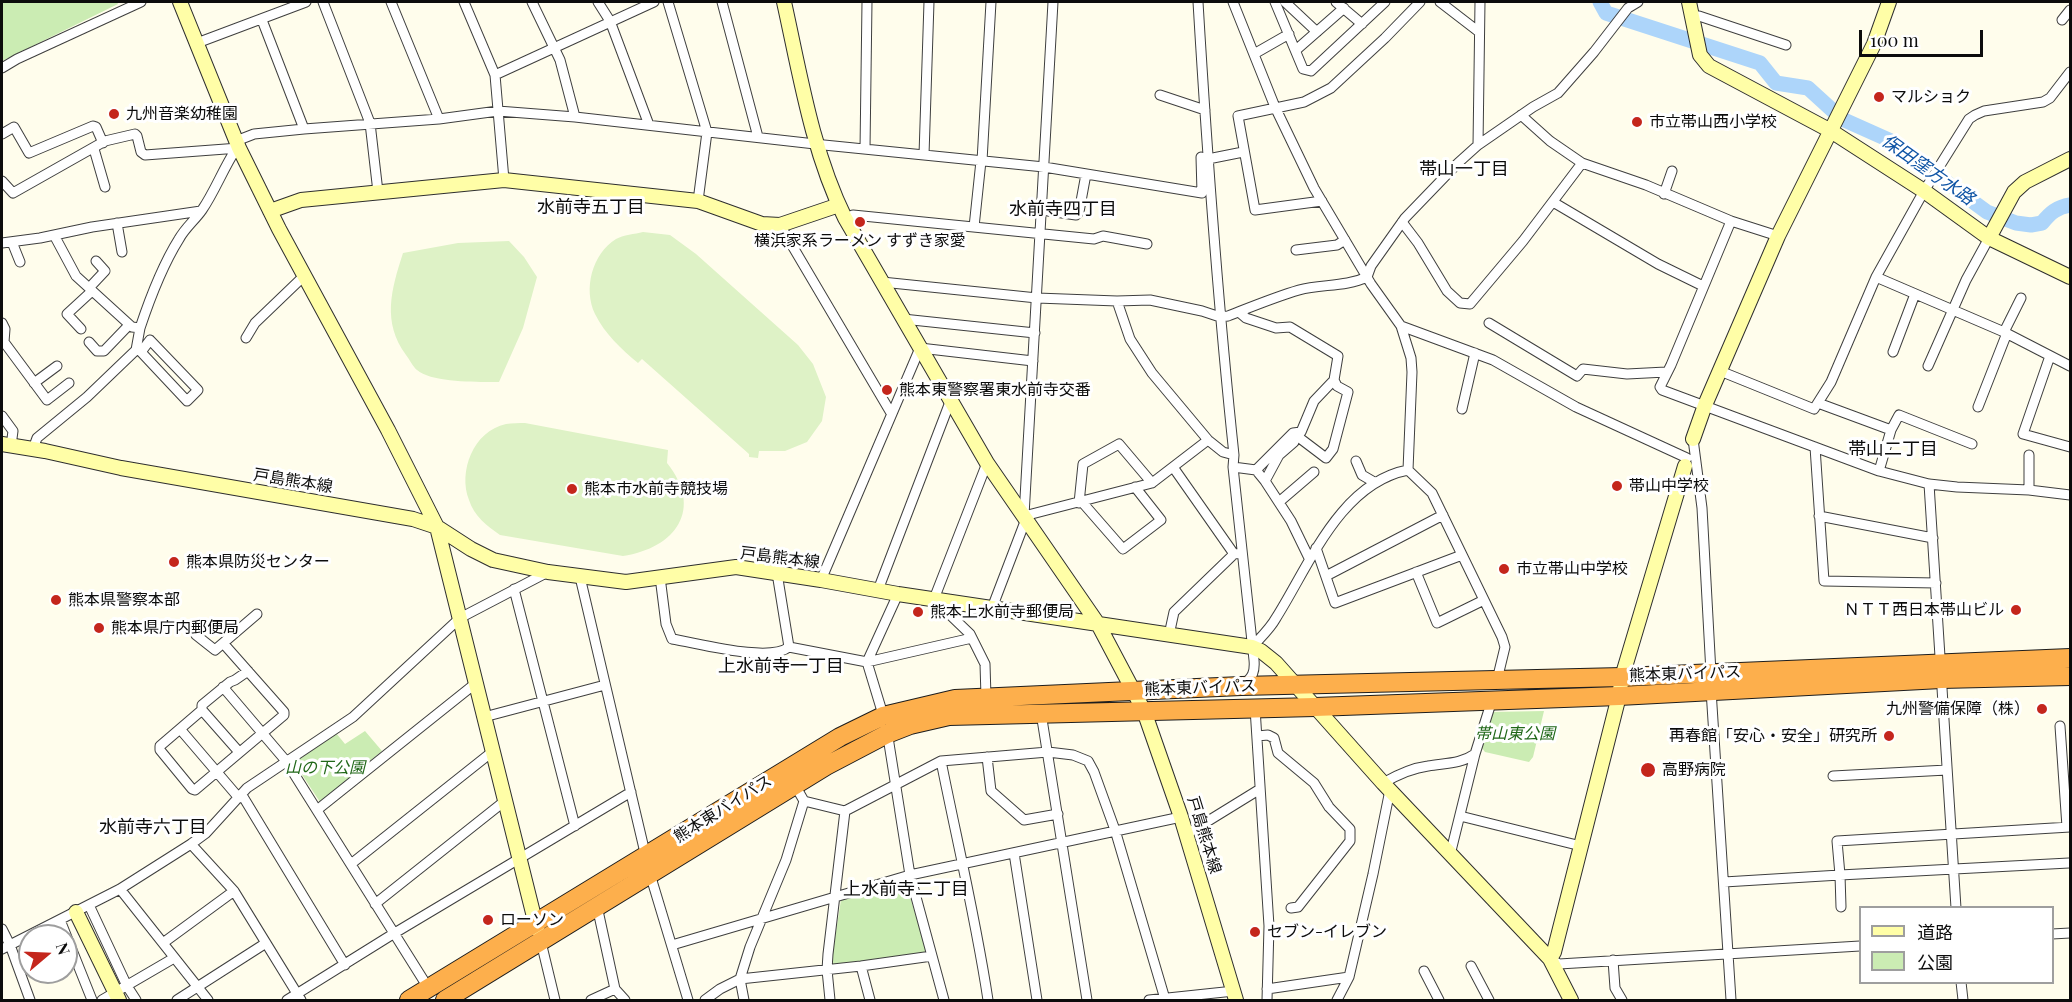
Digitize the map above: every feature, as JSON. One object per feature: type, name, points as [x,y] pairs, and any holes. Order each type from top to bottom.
[{"type":"highway","name":"熊本東バイパス","points":[[410,1000],[538,933],[597,906],[648,865],[800,794],[826,766],[910,725],[949,716],[1315,707],[1619,696],[1711,682],[1941,671],[2070,658]]},
{"type":"highway","name":"熊本東バイパス","points":[[1941,671],[2070,676]]},
{"type":"highway","name":"熊本東バイパス","points":[[445,1000],[538,933],[648,865],[840,737],[884,716],[955,699],[1241,686],[1622,677],[1711,682]]},
{"type":"street","points":[[2,68],[141,2]]},
{"type":"street","points":[[180,2],[237,146],[437,527],[555,1000]]},
{"type":"street","points":[[197,43],[306,2]]},
{"type":"street","points":[[323,2],[370,123],[378,192]]},
{"type":"street","points":[[391,2],[439,119]]},
{"type":"street","points":[[464,2],[495,75],[504,180]]},
{"type":"street","points":[[532,2],[555,47],[575,117]]},
{"type":"street","points":[[598,2],[610,21],[649,125]]},
{"type":"street","points":[[495,75],[654,2]]},
{"type":"street","points":[[668,2],[707,132],[698,201]]},
{"type":"street","points":[[722,2],[759,137]]},
{"type":"street","points":[[784,2],[816,144],[845,218],[987,463],[1098,624],[1252,647],[1261,651],[1276,663],[1386,787],[1550,959],[1571,1000]]},
{"type":"street","points":[[865,149],[867,2]]},
{"type":"street","points":[[924,155],[929,2]]},
{"type":"street","points":[[974,227],[982,161],[991,2]]},
{"type":"street","points":[[992,608],[1025,517],[1053,2]]},
{"type":"street","points":[[1198,2],[1220,317],[1234,454],[1238,553],[1254,670],[1250,680],[1241,686]]},
{"type":"street","points":[[1233,2],[1275,107],[1322,201],[1367,277],[1401,326],[1413,372],[1408,471]]},
{"type":"street","points":[[1275,2],[1303,69],[1311,71],[1385,2]]},
{"type":"street","points":[[1286,2],[1317,32]]},
{"type":"street","points":[[1336,2],[1362,24]]},
{"type":"street","points":[[1322,201],[1255,210],[1238,116],[1304,102],[1331,88],[1420,2]]},
{"type":"street","points":[[1440,2],[1479,32]]},
{"type":"street","points":[[1478,145],[1480,2]]},
{"type":"street","points":[[882,282],[1037,298],[1150,300],[1220,317],[1298,290],[1358,281],[1367,277],[1371,266],[1402,222],[1478,145],[1558,93],[1628,8],[1638,2]]},
{"type":"street","points":[[1689,2],[1700,55],[1709,66],[1832,128],[1989,238],[2070,278]]},
{"type":"street","points":[[1550,959],[1554,952],[1622,677],[1705,405],[1778,237],[1874,44],[1889,2]]},
{"type":"street","points":[[1296,50],[1344,8]]},
{"type":"street","points":[[2062,20],[2070,10]]},
{"type":"street","points":[[1692,17],[1699,16],[1786,45]]},
{"type":"street","points":[[262,20],[304,129]]},
{"type":"street","points":[[1254,54],[1289,34]]},
{"type":"street","points":[[1720,371],[1814,409],[1832,382],[1876,278],[1924,191],[1969,119],[1975,114],[2043,102],[2050,98],[2070,72]]},
{"type":"street","points":[[1160,95],[1205,110]]},
{"type":"street","points":[[33,449],[37,438],[87,397],[136,350],[140,328],[169,257],[180,237],[201,211],[237,146],[254,135],[370,123],[439,119],[498,111],[575,117],[1044,167],[1202,193],[1201,157],[1208,159],[1243,152]]},
{"type":"street","points":[[1521,115],[1550,141],[1582,163],[1638,182],[1731,221],[1778,237]]},
{"type":"street","points":[[2,134],[14,127],[28,153],[93,126],[96,127],[103,143]]},
{"type":"street","points":[[2,181],[14,193],[103,143],[135,134],[138,136],[141,152],[145,155],[237,146]]},
{"type":"street","points":[[94,149],[105,187]]},
{"type":"street","points":[[1928,366],[1966,280],[2014,192],[2025,182],[2070,159]]},
{"type":"street","points":[[1402,222],[1418,243],[1447,291],[1460,303],[1470,304],[1582,163]]},
{"type":"street","points":[[1664,194],[1672,171]]},
{"type":"street","points":[[1048,211],[1076,215],[1079,212],[1086,174]]},
{"type":"street","points":[[270,211],[301,200],[504,180],[698,201],[762,224],[780,225],[839,205]]},
{"type":"street","points":[[1552,202],[1658,264],[1703,286]]},
{"type":"street","points":[[2,243],[201,211]]},
{"type":"street","points":[[845,218],[853,215],[1094,239],[1103,236],[1147,244]]},
{"type":"street","points":[[1731,221],[1666,372],[1660,387],[1662,390],[1879,471],[1929,484],[2070,495]]},
{"type":"street","points":[[117,223],[122,252]]},
{"type":"street","points":[[780,225],[891,413]]},
{"type":"street","points":[[54,235],[76,276],[129,325],[140,328]]},
{"type":"street","points":[[1296,250],[1336,245],[1345,240]]},
{"type":"street","points":[[12,242],[21,262]]},
{"type":"street","points":[[81,329],[67,314],[105,271],[96,261]]},
{"type":"street","points":[[246,338],[255,323],[305,275]]},
{"type":"street","points":[[1876,278],[2005,333],[2070,366]]},
{"type":"street","points":[[1893,351],[1915,294]]},
{"type":"street","points":[[1978,407],[2005,333],[2021,298]]},
{"type":"street","points":[[1117,301],[1123,322],[1137,351],[1159,381],[1208,440],[1223,452],[1234,454]]},
{"type":"street","points":[[1239,312],[1246,318],[1276,328],[1290,327],[1338,356],[1334,380],[1314,401],[1301,432],[1256,470]]},
{"type":"street","points":[[903,319],[1035,333]]},
{"type":"street","points":[[2,323],[5,328],[3,343],[47,400],[69,383]]},
{"type":"street","points":[[1489,323],[1577,376],[1583,369],[1627,374],[1666,372]]},
{"type":"street","points":[[89,342],[99,356],[129,325]]},
{"type":"street","points":[[1401,326],[1494,360],[1576,407],[1686,462]]},
{"type":"street","points":[[150,340],[198,390],[187,401],[141,352],[150,340]]},
{"type":"street","points":[[821,580],[920,348]]},
{"type":"street","points":[[920,348],[1033,361]]},
{"type":"street","points":[[1462,409],[1475,353]]},
{"type":"street","points":[[2050,356],[2023,434],[2070,447]]},
{"type":"street","points":[[34,383],[57,366]]},
{"type":"street","points":[[1293,437],[1326,458],[1333,449],[1348,392],[1337,386],[1334,380]]},
{"type":"street","points":[[878,590],[950,402]]},
{"type":"street","points":[[1818,403],[1891,430]]},
{"type":"street","points":[[1879,471],[1891,430],[1899,415],[1972,444]]},
{"type":"street","points":[[2,416],[13,431],[6,445]]},
{"type":"street","points":[[1265,481],[1293,437]]},
{"type":"street","points":[[1025,517],[1152,483],[1208,440]]},
{"type":"street","points":[[1693,440],[1702,508],[1731,1000]]},
{"type":"street","points":[[1135,487],[1161,520],[1123,549],[1080,502],[1083,464],[1119,444],[1152,483]]},
{"type":"street","name":"戸島熊本線","points":[[6,445],[121,468],[413,519],[437,527],[493,560],[548,572],[626,582],[736,567],[1098,624],[1144,711],[1187,834],[1235,996]]},
{"type":"street","points":[[1815,447],[1824,581],[1936,584]]},
{"type":"street","points":[[2029,455],[2029,490]]},
{"type":"street","points":[[1356,461],[1362,475],[1374,482]]},
{"type":"street","points":[[986,697],[985,664],[972,638],[944,609],[939,600],[987,463]]},
{"type":"street","points":[[1173,467],[1238,553]]},
{"type":"street","points":[[1233,467],[1256,470],[1291,521],[1310,558]]},
{"type":"street","points":[[1252,647],[1275,620],[1316,548],[1348,506],[1374,482],[1408,471],[1432,493],[1505,647],[1497,680]]},
{"type":"street","points":[[1279,502],[1314,472]]},
{"type":"street","points":[[1929,484],[1956,906]]},
{"type":"street","points":[[1326,576],[1443,516]]},
{"type":"street","points":[[1819,516],[1933,538]]},
{"type":"street","points":[[1316,548],[1335,603],[1462,555]]},
{"type":"street","points":[[1169,635],[1174,612],[1238,553]]},
{"type":"street","points":[[6,947],[120,889],[191,844],[206,833],[247,788],[353,717],[460,618],[548,572]]},
{"type":"street","points":[[1416,572],[1437,623],[1484,600]]},
{"type":"street","points":[[777,573],[789,647]]},
{"type":"street","points":[[580,577],[648,865],[672,945],[685,1000]]},
{"type":"street","points":[[660,577],[666,624],[672,639],[759,655],[783,652],[789,647]]},
{"type":"street","points":[[514,589],[575,826]]},
{"type":"street","points":[[898,594],[867,663],[888,734],[910,875],[944,1000]]},
{"type":"street","points":[[196,635],[215,650],[257,614]]},
{"type":"street","points":[[789,647],[867,663],[972,638]]},
{"type":"street","points":[[223,643],[248,671],[284,712],[284,715],[195,790],[192,789],[160,750],[160,746],[202,710],[202,705],[223,687],[248,671]]},
{"type":"street","points":[[317,810],[476,682]]},
{"type":"street","points":[[484,717],[604,685]]},
{"type":"street","points":[[223,687],[286,761],[429,989]]},
{"type":"street","points":[[1450,855],[1475,754],[1492,700]]},
{"type":"street","points":[[1255,708],[1269,926],[1267,1000]]},
{"type":"street","points":[[202,710],[239,752]]},
{"type":"street","points":[[1041,713],[1087,1000]]},
{"type":"street","points":[[1841,907],[1837,841],[2069,827],[2060,726]]},
{"type":"street","points":[[180,729],[216,772],[240,796],[345,965]]},
{"type":"street","points":[[1257,736],[1268,735],[1274,738],[1278,753],[1314,783],[1329,807],[1350,829],[1350,841],[1298,907],[1291,908]]},
{"type":"street","points":[[351,864],[492,752]]},
{"type":"street","points":[[744,1000],[740,979],[786,860],[800,794],[845,811],[941,761],[1048,752],[1067,754],[1088,761],[1094,772],[1115,830],[1165,999]]},
{"type":"street","points":[[1337,1000],[1349,977],[1373,874],[1386,787],[1407,772],[1424,766],[1464,760],[1475,754]]},
{"type":"street","points":[[987,757],[992,791],[1024,820],[1058,814]]},
{"type":"street","points":[[941,761],[961,864],[980,943],[988,1000]]},
{"type":"street","points":[[1833,776],[1947,770]]},
{"type":"street","points":[[1187,834],[1260,789]]},
{"type":"street","points":[[287,1000],[299,997],[393,934],[631,792]]},
{"type":"street","points":[[375,904],[506,800]]},
{"type":"street","points":[[830,1000],[827,970],[845,811]]},
{"type":"street","points":[[1460,816],[1581,846]]},
{"type":"street","points":[[672,945],[910,875],[1181,817]]},
{"type":"street","points":[[191,844],[234,891],[299,997]]},
{"type":"street","points":[[1014,853],[1037,1000]]},
{"type":"street","points":[[1724,882],[2069,863]]},
{"type":"street","points":[[120,889],[208,1000]]},
{"type":"street","points":[[163,943],[234,891]]},
{"type":"street","points":[[597,906],[615,989],[625,1000]]},
{"type":"street","points":[[82,909],[121,993],[136,1000]]},
{"type":"street","points":[[60,920],[92,1000]]},
{"type":"street","points":[[2,929],[6,947],[30,1000]]},
{"type":"street","points":[[2054,934],[2070,933]]},
{"type":"street","points":[[177,1000],[266,943]]},
{"type":"street","points":[[1550,959],[1559,964],[1859,946]]},
{"type":"street","points":[[705,1000],[740,979],[932,956]]},
{"type":"street","points":[[102,1000],[121,993],[174,958]]},
{"type":"street","points":[[1613,960],[1615,988],[1622,1000]]},
{"type":"street","points":[[861,966],[870,1000]]},
{"type":"street","points":[[1471,966],[1489,1000]]},
{"type":"street","points":[[1424,970],[1439,1000]]},
{"type":"street","points":[[1267,989],[1349,977]]},
{"type":"street","points":[[1961,984],[1963,1000]]},
{"type":"street","points":[[591,1000],[615,989]]},
{"type":"street","points":[[1149,1000],[1235,996]]},
{"type":"green space","points":[[2,2],[117,2],[118,4],[2,61]]},
{"type":"green space","points":[[643,232],[670,235],[696,254],[798,345],[813,364],[826,397],[822,421],[807,442],[785,451],[759,451],[758,458],[749,457],[749,454],[642,359],[638,363],[609,335],[591,304],[592,273],[601,254],[616,239]]},
{"type":"green space","points":[[509,241],[524,257],[537,277],[523,328],[499,382],[445,380],[417,370],[398,343],[391,318],[392,293],[403,253],[458,243]]},
{"type":"green space","points":[[525,423],[668,450],[667,463],[678,480],[683,496],[683,511],[679,524],[657,545],[642,552],[623,556],[500,535],[481,520],[471,506],[466,489],[467,465],[477,444],[494,428],[506,424]]},
{"type":"green space","name":"帯山東公園","points":[[1544,711],[1533,757],[1529,762],[1485,752],[1482,748],[1492,712]]},
{"type":"green space","name":"山の下公園","points":[[365,731],[382,751],[320,802],[293,761],[336,733],[345,744]]},
{"type":"green space","points":[[906,883],[927,954],[833,966],[831,963],[841,900]]},
{"type":"waterway","name":"保田窪方水路","points":[[1600,2],[1606,13],[1760,63],[1776,83],[1808,88],[1842,119],[1889,140],[1987,212],[2016,223],[2031,225],[2042,223],[2054,211],[2070,205]]},
{"type":"place","name":"マルショク","points":[[1879,97]]},
{"type":"place","name":"九州音楽幼稚園","points":[[114,114]]},
{"type":"place","name":"市立帯山西小学校","points":[[1637,122]]},
{"type":"place","name":"横浜家系ラーメン すずき家愛","points":[[860,222]]},
{"type":"place","name":"熊本東警察署東水前寺交番","points":[[887,390]]},
{"type":"place","name":"帯山中学校","points":[[1617,486]]},
{"type":"place","name":"熊本市水前寺競技場","points":[[572,489]]},
{"type":"place","name":"熊本県防災センター","points":[[174,562]]},
{"type":"place","name":"市立帯山中学校","points":[[1504,569]]},
{"type":"place","name":"熊本県警察本部","points":[[56,600]]},
{"type":"place","name":"ＮＴＴ西日本帯山ビル","points":[[2016,610]]},
{"type":"place","name":"熊本上水前寺郵便局","points":[[918,612]]},
{"type":"place","name":"熊本県庁内郵便局","points":[[99,628]]},
{"type":"place","name":"九州警備保障（株）","points":[[2042,709]]},
{"type":"place","name":"再春館「安心・安全」研究所","points":[[1889,736]]},
{"type":"place","name":"高野病院","points":[[1648,770]]},
{"type":"place","name":"ローソン","points":[[488,920]]},
{"type":"place","name":"セブン-イレブン","points":[[1255,932]]},
{"type":"district","name":"帯山一丁目","points":[[1464,169]]},
{"type":"district","name":"水前寺五丁目","points":[[591,207]]},
{"type":"district","name":"水前寺四丁目","points":[[1063,209]]},
{"type":"district","name":"帯山二丁目","points":[[1893,449]]},
{"type":"district","name":"上水前寺一丁目","points":[[781,666]]},
{"type":"district","name":"水前寺六丁目","points":[[153,827]]},
{"type":"district","name":"上水前寺二丁目","points":[[906,889]]}]
